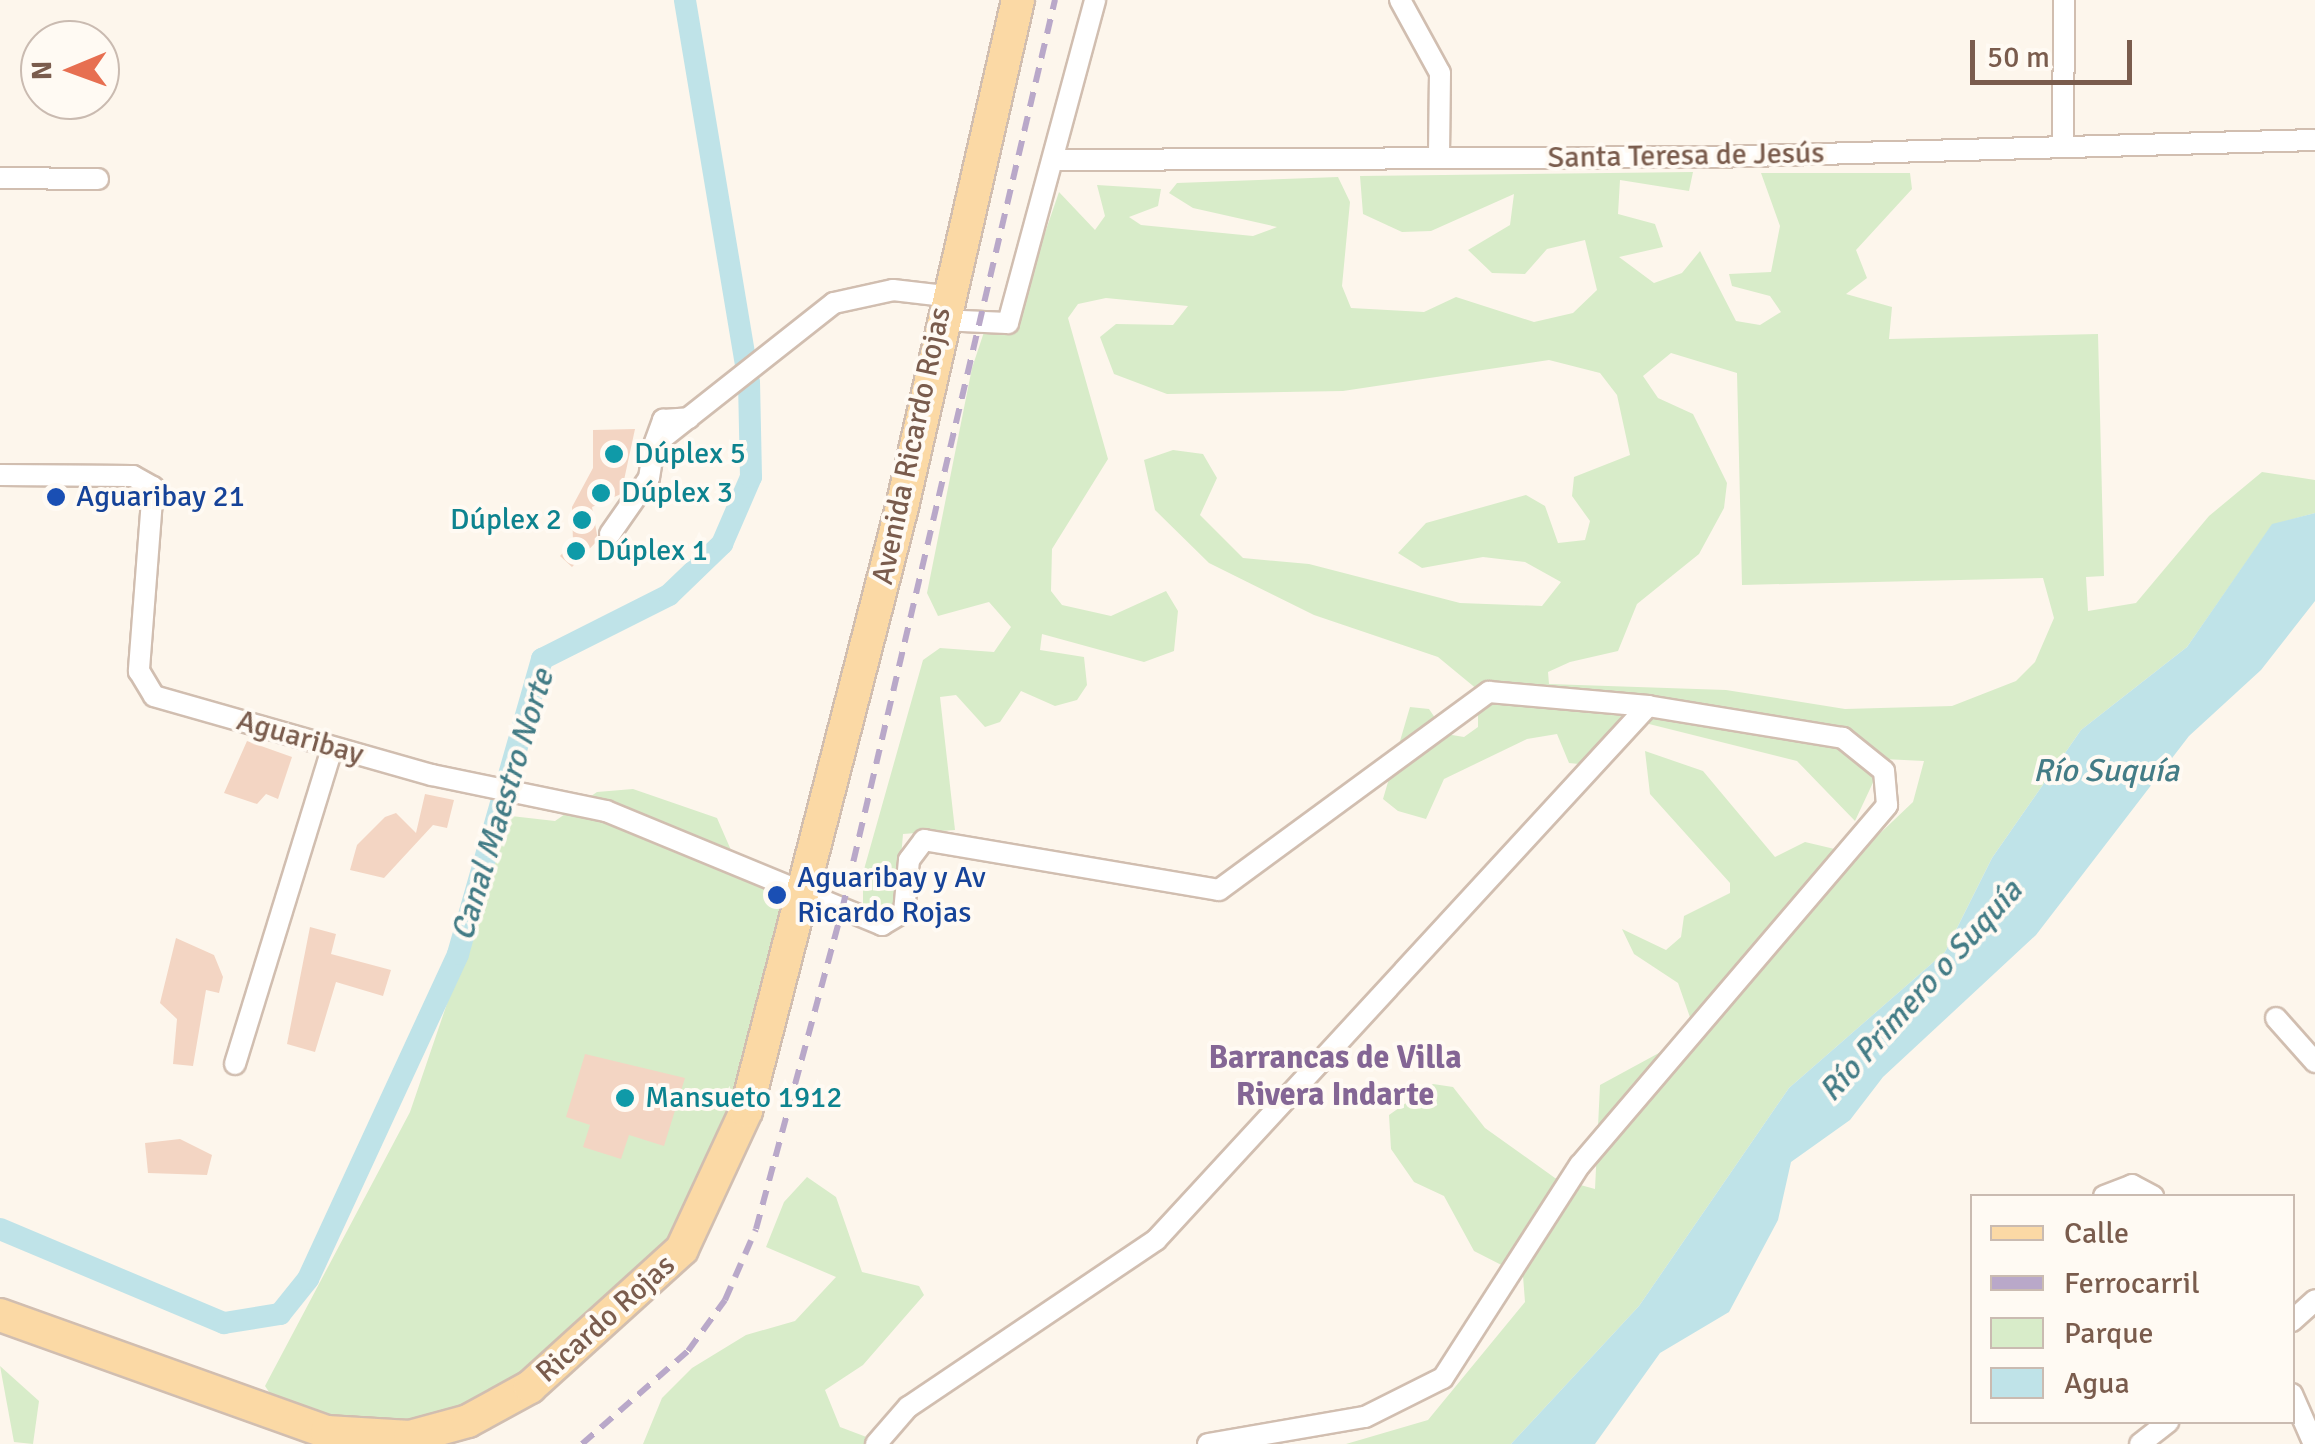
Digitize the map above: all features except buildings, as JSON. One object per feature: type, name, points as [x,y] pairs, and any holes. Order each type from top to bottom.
[{"type":"main road","name":"Avenida Ricardo Rojas","points":[[800,890],[892,545],[942,308],[1018,0]]},
{"type":"main road","name":"Ricardo Rojas","points":[[0,1315],[357,1437],[441,1431],[501,1404],[614,1320],[682,1249],[704,1212],[746,1111],[800,890]]},
{"type":"street","points":[[610,534],[649,478],[663,420],[688,418],[834,304],[893,290],[942,308],[1008,323],[1057,160],[1094,0]]},
{"type":"street","points":[[1400,0],[1440,73],[1438,158]]},
{"type":"street","points":[[2064,0],[2064,147]]},
{"type":"street","name":"Santa Teresa de Jesús","points":[[1057,160],[1438,158],[2315,140]]},
{"type":"street","points":[[0,178],[98,179]]},
{"type":"street","name":"Aguaribay","points":[[0,475],[145,480],[157,500],[143,686],[332,748],[606,811],[891,923],[904,912],[912,850],[944,837],[1219,890],[1489,692],[1648,706]]},
{"type":"street","points":[[886,1440],[908,1407],[1156,1240],[1648,706],[1843,738],[1884,771],[1887,805],[1580,1165],[1443,1378],[1364,1417],[1208,1444]]},
{"type":"street","points":[[234,1064],[332,748]]},
{"type":"street","points":[[2276,1018],[2315,1062]]},
{"type":"street","points":[[2109,1194],[2132,1185],[2149,1194]]},
{"type":"street","points":[[2295,1317],[2315,1300]]},
{"type":"street","points":[[2295,1401],[2314,1444]]},
{"type":"street","points":[[2140,1444],[2165,1424]]},
{"type":"green space","points":[[1693,172],[1689,191],[1620,180],[1618,214],[1655,224],[1663,247],[1619,257],[1654,283],[1682,273],[1700,251],[1736,321],[1760,325],[1781,312],[1770,296],[1732,286],[1729,274],[1771,272],[1780,226],[1761,173],[1910,173],[1912,189],[1856,250],[1867,278],[1846,294],[1892,307],[1889,339],[2098,334],[2104,576],[2086,577],[2088,611],[2136,603],[2209,516],[2262,472],[2315,480],[2315,513],[2272,525],[2187,647],[2081,730],[1992,858],[1945,952],[1789,1088],[1639,1306],[1511,1444],[1346,1444],[1428,1420],[1525,1302],[1523,1276],[1474,1251],[1444,1196],[1414,1182],[1391,1149],[1389,1115],[1433,1084],[1453,1087],[1485,1128],[1555,1178],[1595,1189],[1600,1085],[1681,1041],[1692,1023],[1678,983],[1634,954],[1622,929],[1666,950],[1681,937],[1684,916],[1730,893],[1730,883],[1650,794],[1645,751],[1703,771],[1775,857],[1805,842],[1843,851],[1873,840],[1913,802],[1924,761],[1884,759],[1855,821],[1797,761],[1641,722],[1602,738],[1579,764],[1569,763],[1557,734],[1527,739],[1444,779],[1426,819],[1398,811],[1383,799],[1410,707],[1429,709],[1446,734],[1464,737],[1478,727],[1478,690],[1438,657],[1314,615],[1209,563],[1155,510],[1144,460],[1173,450],[1203,454],[1217,478],[1200,515],[1243,558],[1309,564],[1460,603],[1542,606],[1561,582],[1525,562],[1483,557],[1422,568],[1398,553],[1426,523],[1526,495],[1545,506],[1558,543],[1585,540],[1590,521],[1572,496],[1574,477],[1630,455],[1617,395],[1600,373],[1549,360],[1343,391],[1167,394],[1114,374],[1100,337],[1116,324],[1173,325],[1188,306],[1106,298],[1078,304],[1068,318],[1108,459],[1052,549],[1051,591],[1062,605],[1111,616],[1166,591],[1178,611],[1174,651],[1144,662],[1042,634],[1040,650],[1084,657],[1087,685],[1077,700],[1055,706],[1021,691],[1000,722],[985,727],[956,695],[940,697],[955,830],[903,834],[897,905],[878,918],[863,905],[863,873],[923,660],[940,648],[994,652],[1011,627],[989,602],[938,616],[927,593],[972,368],[986,326],[1014,323],[1059,192],[1095,230],[1105,216],[1097,185],[1161,189],[1158,206],[1129,217],[1141,225],[1253,236],[1277,227],[1193,208],[1169,193],[1177,183],[1338,177],[1350,202],[1342,286],[1351,308],[1424,312],[1456,297],[1534,322],[1573,313],[1597,290],[1585,240],[1547,249],[1525,274],[1492,273],[1468,250],[1510,225],[1514,194],[1431,231],[1402,232],[1363,214],[1360,176]],"holes":[[[1671,353],[1737,373],[1742,585],[2043,578],[2054,618],[2035,662],[2016,681],[1952,706],[1845,709],[1726,690],[1549,684],[1548,672],[1570,662],[1618,651],[1637,604],[1699,554],[1724,508],[1727,483],[1693,414],[1658,398],[1643,376]]]},
{"type":"green space","points":[[633,789],[717,818],[744,880],[788,897],[738,1101],[674,1239],[535,1376],[458,1413],[344,1427],[277,1404],[265,1386],[410,1112],[511,816],[555,821],[597,792]]},
{"type":"green space","points":[[807,1177],[836,1197],[862,1272],[919,1286],[924,1295],[863,1365],[825,1390],[840,1427],[885,1444],[643,1444],[662,1398],[692,1368],[746,1335],[795,1321],[836,1277],[766,1247],[784,1202]]},
{"type":"green space","points":[[0,1366],[39,1401],[33,1444],[14,1442]]},
{"type":"water","name":"Río Suquía","points":[[2315,513],[2315,601],[2261,670],[2189,736],[2036,935],[1883,1077],[1850,1120],[1791,1162],[1778,1220],[1729,1312],[1660,1353],[1595,1444],[1511,1444],[1639,1306],[1789,1088],[1945,952],[1992,858],[2081,730],[2187,647],[2272,524]]},
{"type":"waterway","name":"Canal Maestro Norte","points":[[0,1229],[224,1323],[280,1314],[308,1279],[458,954],[542,659],[669,595],[722,544],[751,477],[749,383],[685,0]]},
{"type":"railway","points":[[582,1444],[688,1351],[725,1300],[756,1229],[842,910],[1055,0]]},
{"type":"place","name":"Dúplex 5","points":[[614,454]]},
{"type":"place","name":"Dúplex 3","points":[[601,493]]},
{"type":"place","name":"Aguaribay 21","points":[[56,497]]},
{"type":"place","name":"Dúplex 2","points":[[582,520]]},
{"type":"place","name":"Dúplex 1","points":[[576,551]]},
{"type":"place","name":"Aguaribay y Av Ricardo Rojas","points":[[777,895]]},
{"type":"place","name":"Mansueto 1912","points":[[625,1098]]},
{"type":"district","name":"Barrancas de Villa Rivera Indarte","points":[[1335,1078]]},
{"type":"water label","name":"Río Primero o Suquía","points":[[1921,991]]}]
